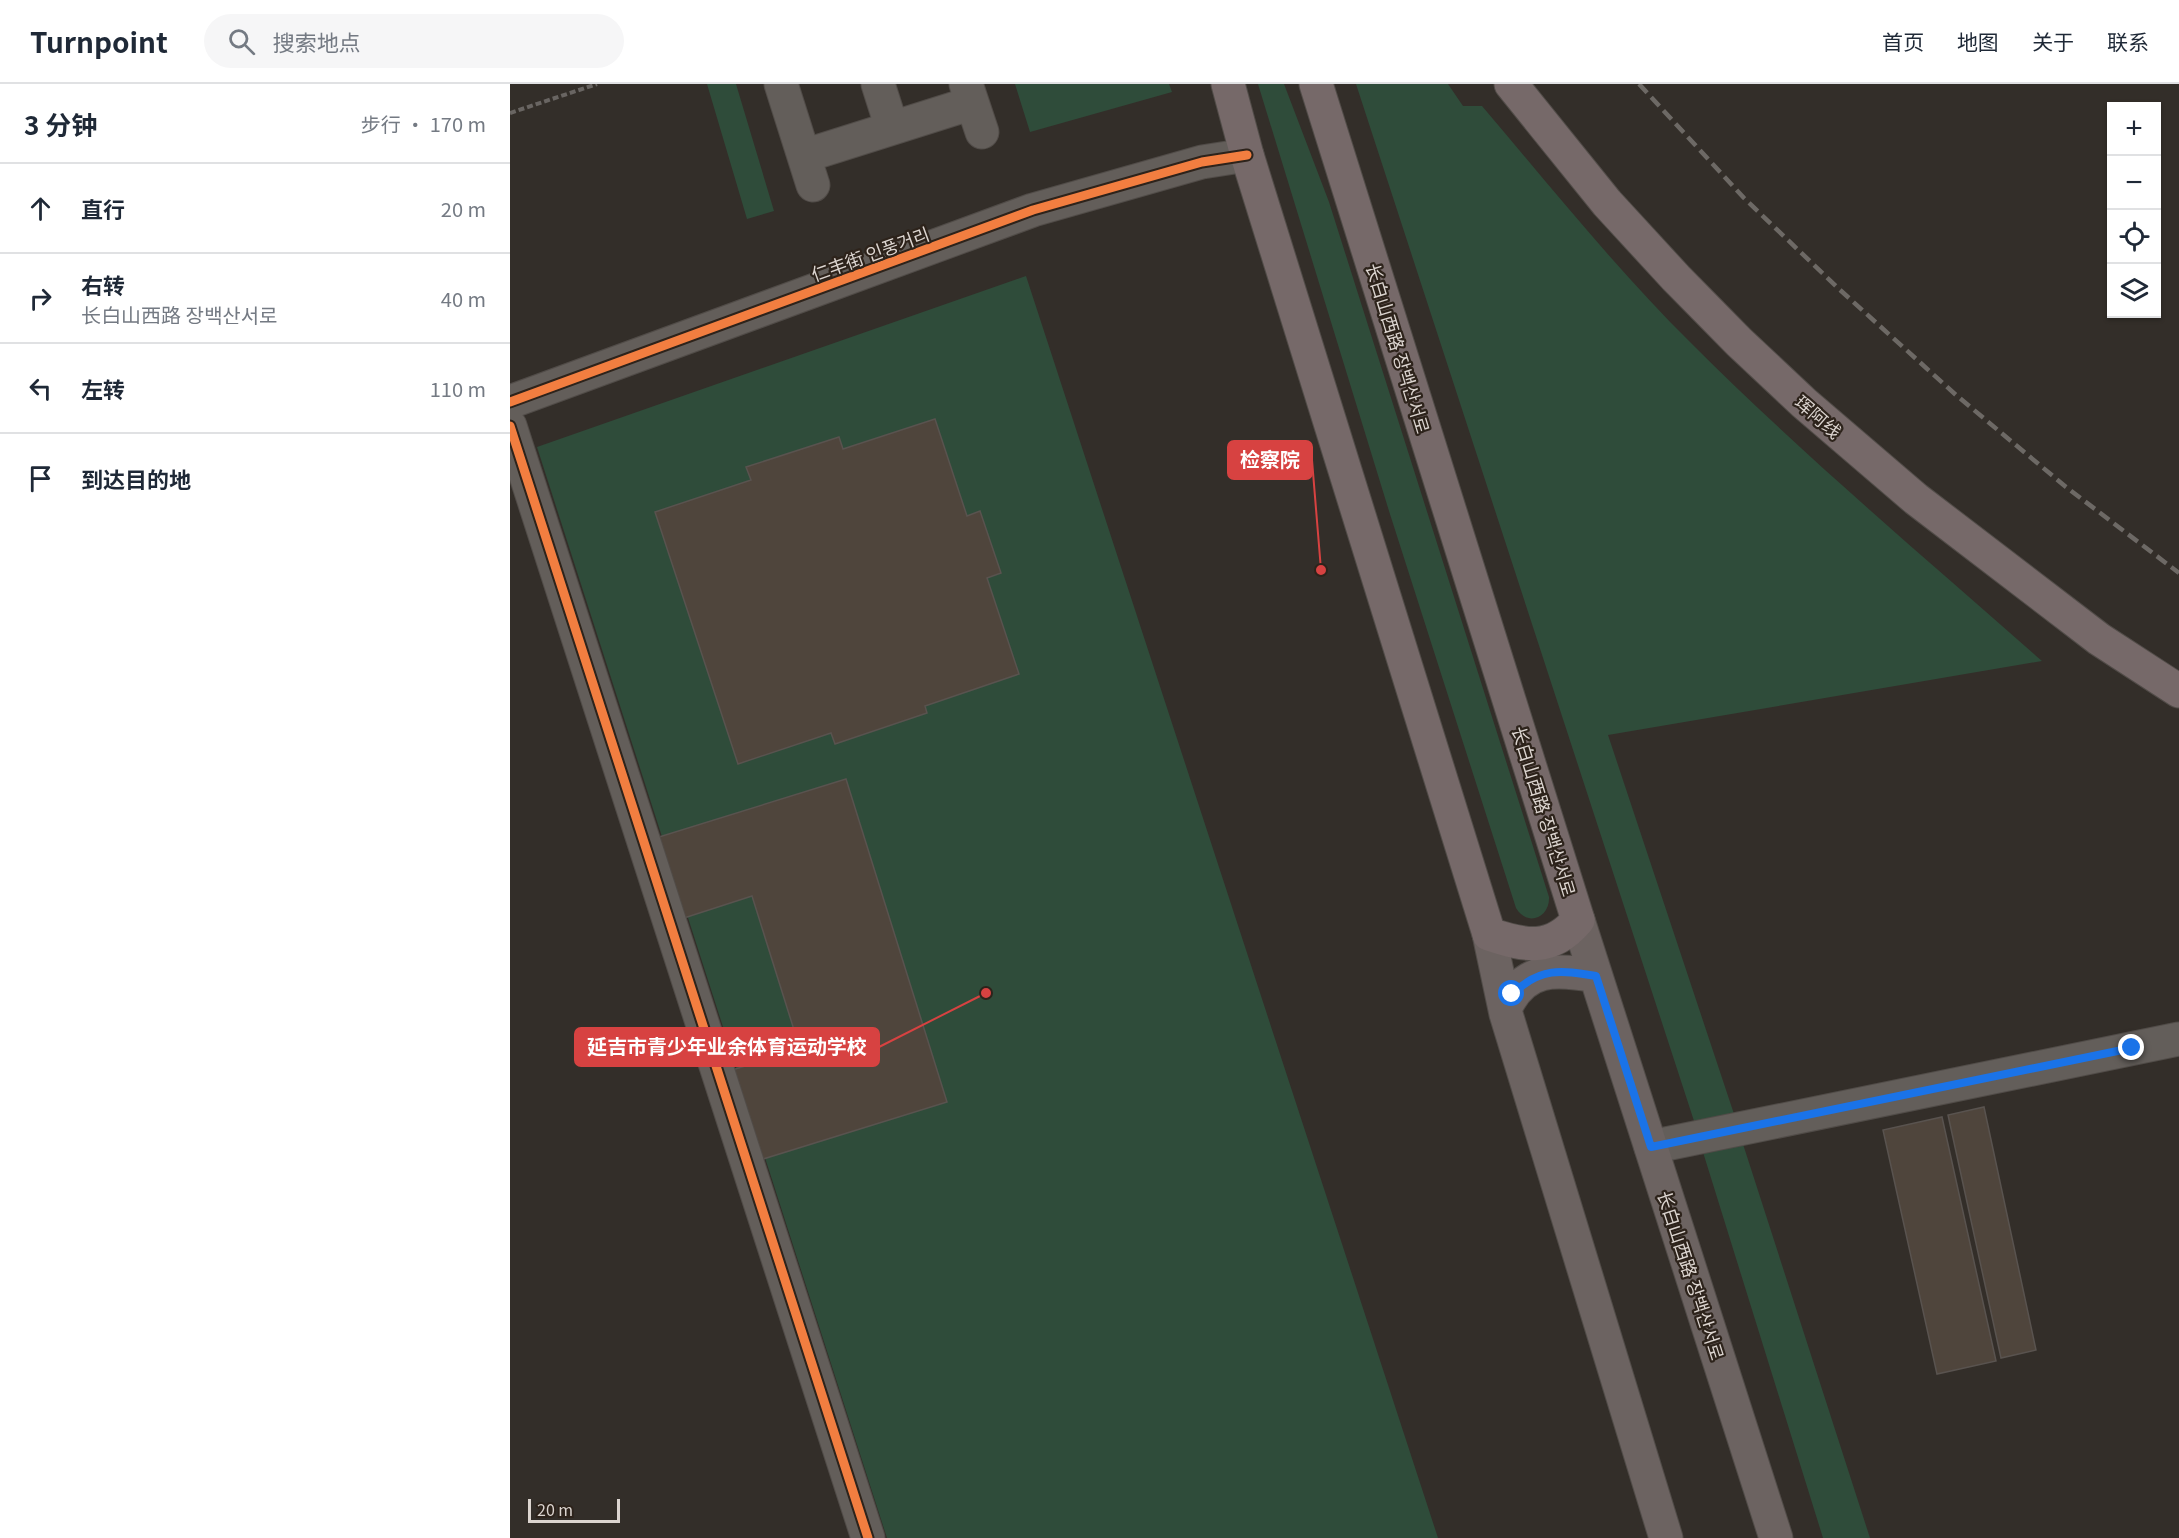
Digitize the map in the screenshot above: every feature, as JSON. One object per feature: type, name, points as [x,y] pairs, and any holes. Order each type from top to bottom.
[{"type":"highway","points":[[1228,84],[1247,155],[1489,934],[1513,942],[1531,944],[1549,942],[1561,937],[1578,920]]},
{"type":"highway","name":"长白山西路 장백산서로","points":[[1316,84],[1578,920]]},
{"type":"highway","name":"珲阿线","points":[[1511,84],[1607,203],[1668,270],[1739,342],[1804,403],[1916,499],[2100,639],[2179,691]]},
{"type":"main road","name":"长白山西路 장백산서로","points":[[1578,920],[1776,1538]]},
{"type":"main road","points":[[1489,934],[1505,1009],[1666,1538]]},
{"type":"main road","points":[[1505,1009],[1512,994],[1533,977],[1564,970],[1596,976]]},
{"type":"street","points":[[781,84],[808,171],[892,128],[973,107]]},
{"type":"street","points":[[878,84],[892,128]]},
{"type":"street","name":"仁丰街 인풍거리","points":[[510,402],[1033,210],[1202,162],[1247,155]]},
{"type":"street","points":[[510,426],[868,1538]]},
{"type":"street","points":[[1651,1147],[2179,1039]]},
{"type":"path","points":[[510,113],[597,84]]},
{"type":"green space","points":[[707,84],[736,84],[774,211],[747,219]]},
{"type":"green space","points":[[1015,84],[1169,84],[1172,92],[1030,132]]},
{"type":"green space","points":[[1258,84],[1284,84],[1329,202],[1549,897],[1546,910],[1537,918],[1526,917],[1516,908],[1389,511]]},
{"type":"green space","points":[[1356,84],[1448,84],[1463,106],[1482,106],[1611,257],[1692,344],[1820,466],[2042,661],[1608,735],[1735,1117],[1695,1124]]},
{"type":"green space","points":[[1026,276],[1438,1538],[887,1538],[537,447]]},
{"type":"green space","points":[[1742,1141],[1870,1538],[1823,1538],[1702,1149]]},
{"type":"building","points":[[935,419],[967,516],[980,511],[1001,573],[987,578],[1019,674],[925,706],[927,713],[835,744],[831,733],[738,764],[655,512],[751,480],[746,467],[839,437],[843,449]]},
{"type":"building","points":[[846,779],[947,1102],[760,1160],[732,1070],[800,1049],[752,896],[684,918],[659,837]]},
{"type":"building","points":[[1984,1107],[2036,1350],[2001,1358],[1948,1115]]},
{"type":"building","points":[[1942,1117],[1996,1361],[1937,1374],[1883,1130]]},
{"type":"railway","points":[[1639,84],[1744,198],[1839,289],[1956,395],[2066,487],[2179,573]]},
{"type":"cycle path","points":[[510,402],[1033,210],[1202,162],[1247,155]]},
{"type":"cycle path","points":[[510,426],[868,1538]]},
{"type":"place","name":"检察院","points":[[1321,570]]},
{"type":"place","name":"延吉市青少年业余体育运动学校","points":[[986,993]]},
{"type":"route","points":[[1512,994],[1533,977],[1545,974],[1564,970],[1596,976],[1651,1147],[2132,1048]]}]
